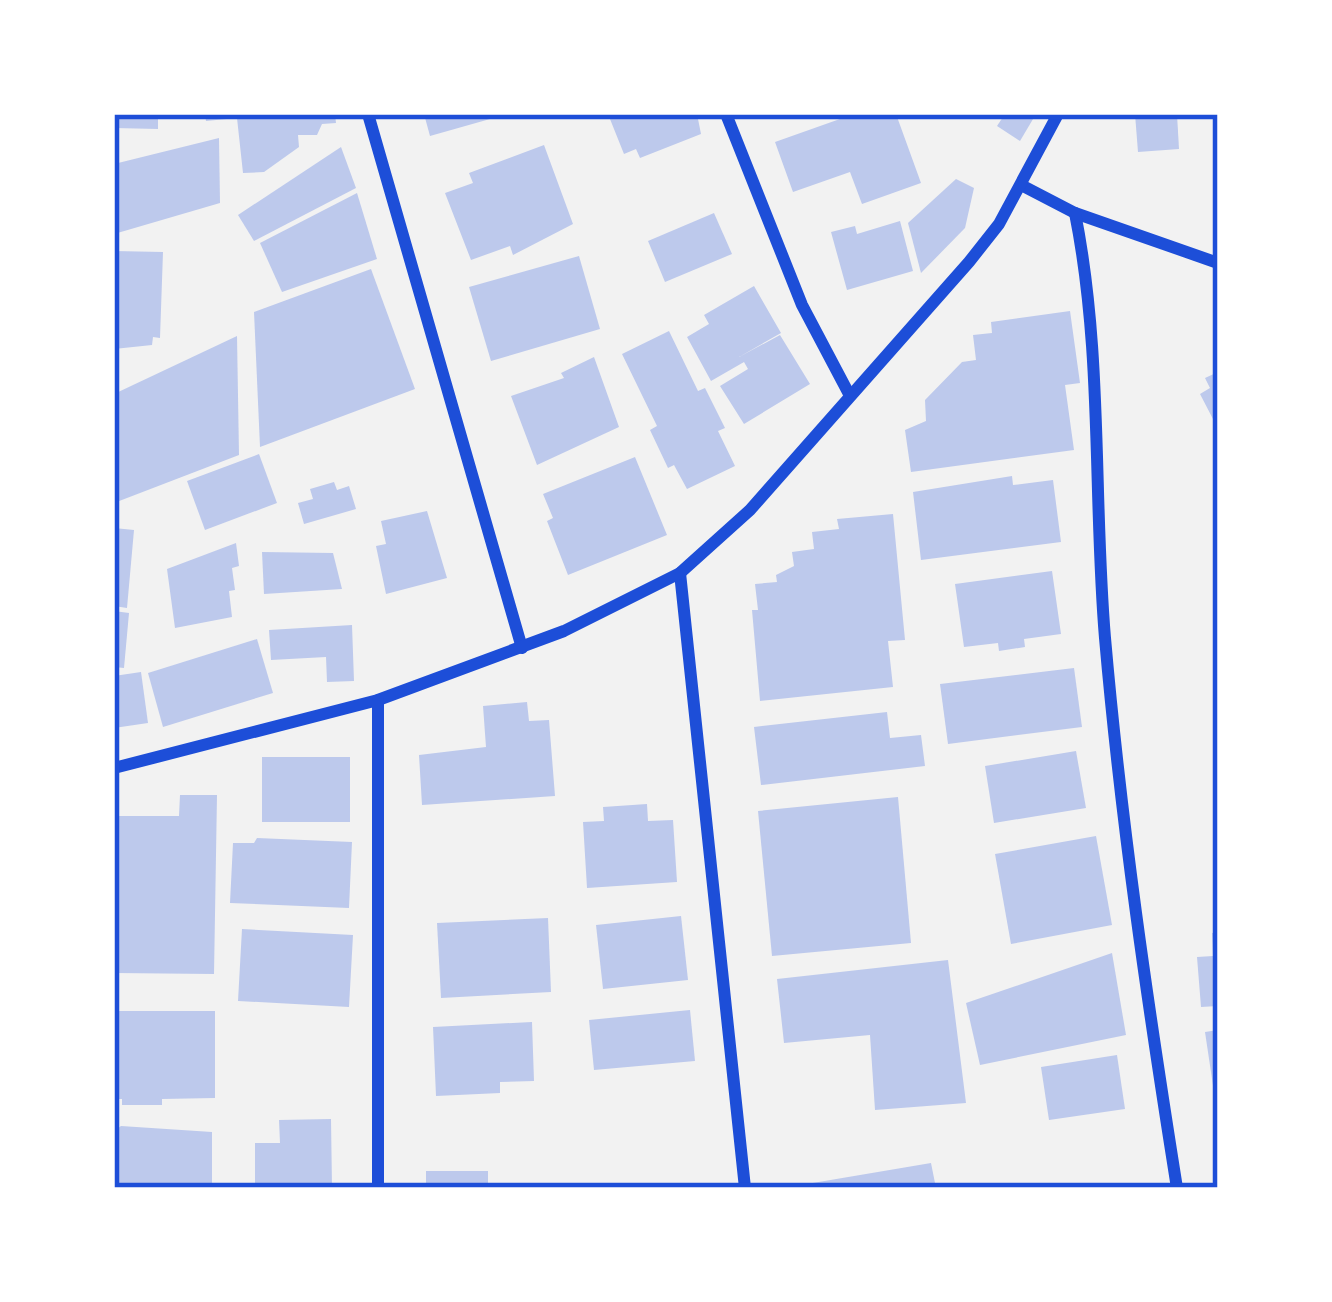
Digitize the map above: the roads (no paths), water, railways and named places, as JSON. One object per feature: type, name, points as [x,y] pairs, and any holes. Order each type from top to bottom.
[{"type":"street","points":[[368,114],[522,648]]},
{"type":"street","points":[[726,114],[802,305],[849,394]]},
{"type":"street","points":[[114,768],[379,700],[605,614],[680,573],[749,510],[969,262],[1023,186],[1058,114]]},
{"type":"street","points":[[1023,186],[1075,213],[1218,263]]},
{"type":"street","points":[[1075,213],[1095,333],[1105,638],[1150,1016],[1177,1188]]},
{"type":"street","points":[[680,573],[745,1188]]},
{"type":"street","points":[[378,1188],[379,700]]}]
